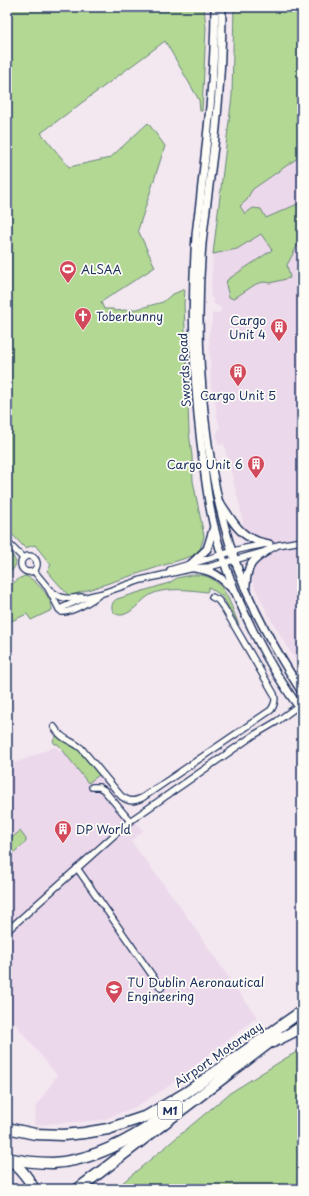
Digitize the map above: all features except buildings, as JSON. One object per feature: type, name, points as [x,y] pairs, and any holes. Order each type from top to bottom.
[{"type":"highway","name":"Airport Motorway","points":[[7,1128],[35,1134],[84,1133],[108,1129],[147,1116],[187,1092],[302,1011]]},
{"type":"highway","name":"Airport Motorway","points":[[78,1189],[302,1018]]},
{"type":"highway","name":"M1","points":[[268,1045],[302,1026]]},
{"type":"highway","name":"M1","points":[[7,1158],[52,1163],[85,1156],[116,1146],[148,1127],[274,1031]]},
{"type":"highway","points":[[7,1158],[20,1169],[34,1189]]},
{"type":"main road","name":"Swords Road","points":[[215,7],[215,33],[210,108],[196,234],[193,347],[198,414],[214,527],[223,559],[236,593],[267,656],[301,707]]},
{"type":"main road","name":"Swords Road","points":[[222,7],[218,106],[202,244],[199,311],[205,416],[218,500],[233,556],[246,589],[272,645],[302,692]]},
{"type":"main road","points":[[218,500],[235,526],[244,534],[268,547],[252,562],[248,568],[246,575],[246,589]]},
{"type":"main road","points":[[214,527],[210,545],[193,566],[209,571],[220,577],[236,593]]},
{"type":"street","points":[[59,609],[87,597],[141,580],[193,566],[209,567],[223,559],[233,556],[302,540]]},
{"type":"street","points":[[7,542],[23,558]]},
{"type":"street","points":[[28,556],[34,557],[37,564],[36,569],[28,573],[23,570],[21,566],[23,558],[28,556]]},
{"type":"street","points":[[34,571],[48,588],[62,612],[67,612],[100,594]]},
{"type":"street","points":[[48,588],[58,596],[67,599],[87,597]]},
{"type":"street","points":[[54,727],[62,737],[77,744],[81,748],[121,796],[126,800],[132,801],[142,798],[271,710],[276,700],[274,694],[224,608],[218,600],[212,597]]},
{"type":"street","points":[[7,931],[130,821],[301,707]]},
{"type":"street","points":[[92,787],[98,787],[104,790],[130,821]]},
{"type":"street","points":[[77,868],[161,988]]},
{"type":"shaded area","points":[[234,7],[302,7],[302,671],[269,616],[254,586],[240,507],[224,444],[219,445],[216,434],[220,429],[211,387],[209,332],[212,323],[212,314],[221,312],[221,308],[214,304],[213,299],[211,298],[213,254],[232,96]]},
{"type":"shaded area","points":[[55,747],[63,752],[79,750],[143,831],[131,841],[179,905],[257,1017],[165,1089],[137,1106],[102,1120],[34,1125],[36,1107],[57,1075],[7,1014],[7,766]]},
{"type":"green space","name":"ALSAA","points":[[7,7],[204,7],[206,28],[202,111],[200,111],[199,100],[165,41],[41,133],[69,167],[110,158],[148,123],[165,146],[138,230],[155,267],[101,302],[104,309],[113,309],[115,311],[137,309],[163,302],[171,295],[185,289],[184,304],[189,432],[193,481],[204,536],[200,550],[192,556],[69,596],[47,571],[51,565],[35,545],[25,548],[7,529]]},
{"type":"green space","points":[[234,7],[302,7],[302,155],[253,189],[247,200],[240,206],[245,214],[253,208],[261,209],[266,218],[302,202],[302,237],[287,265],[290,278],[270,283],[264,282],[256,284],[233,299],[229,297],[226,285],[227,280],[272,250],[261,234],[237,249],[213,254],[232,96]]},
{"type":"green space","points":[[7,549],[16,562],[14,568],[7,575]]},
{"type":"green space","points":[[191,575],[202,575],[211,578],[218,583],[228,598],[239,625],[223,597],[209,587],[207,592],[193,590],[160,591],[147,597],[132,610],[122,615],[118,615],[112,608],[113,603],[117,599],[169,583],[177,578]]},
{"type":"green space","points":[[25,576],[34,581],[47,595],[52,605],[52,610],[31,620],[27,614],[7,623],[7,588]]},
{"type":"green space","points":[[57,735],[59,738],[76,747],[99,775],[88,783],[58,744],[55,744],[53,741]]},
{"type":"green space","points":[[20,831],[26,839],[26,842],[7,858],[7,842]]},
{"type":"green space","points":[[302,1049],[302,1189],[115,1189],[230,1093]]},
{"type":"place","name":"ALSAA","points":[[68,284]]},
{"type":"place","name":"Toberbunny","points":[[83,331]]},
{"type":"place","name":"Cargo Unit 4","points":[[279,342]]},
{"type":"place","name":"Cargo Unit 5","points":[[238,387]]},
{"type":"place","name":"Cargo Unit 6","points":[[256,479]]},
{"type":"place","name":"DP World","points":[[63,844]]},
{"type":"place","name":"TU Dublin Aeronautical Engineering","points":[[114,1004]]}]
